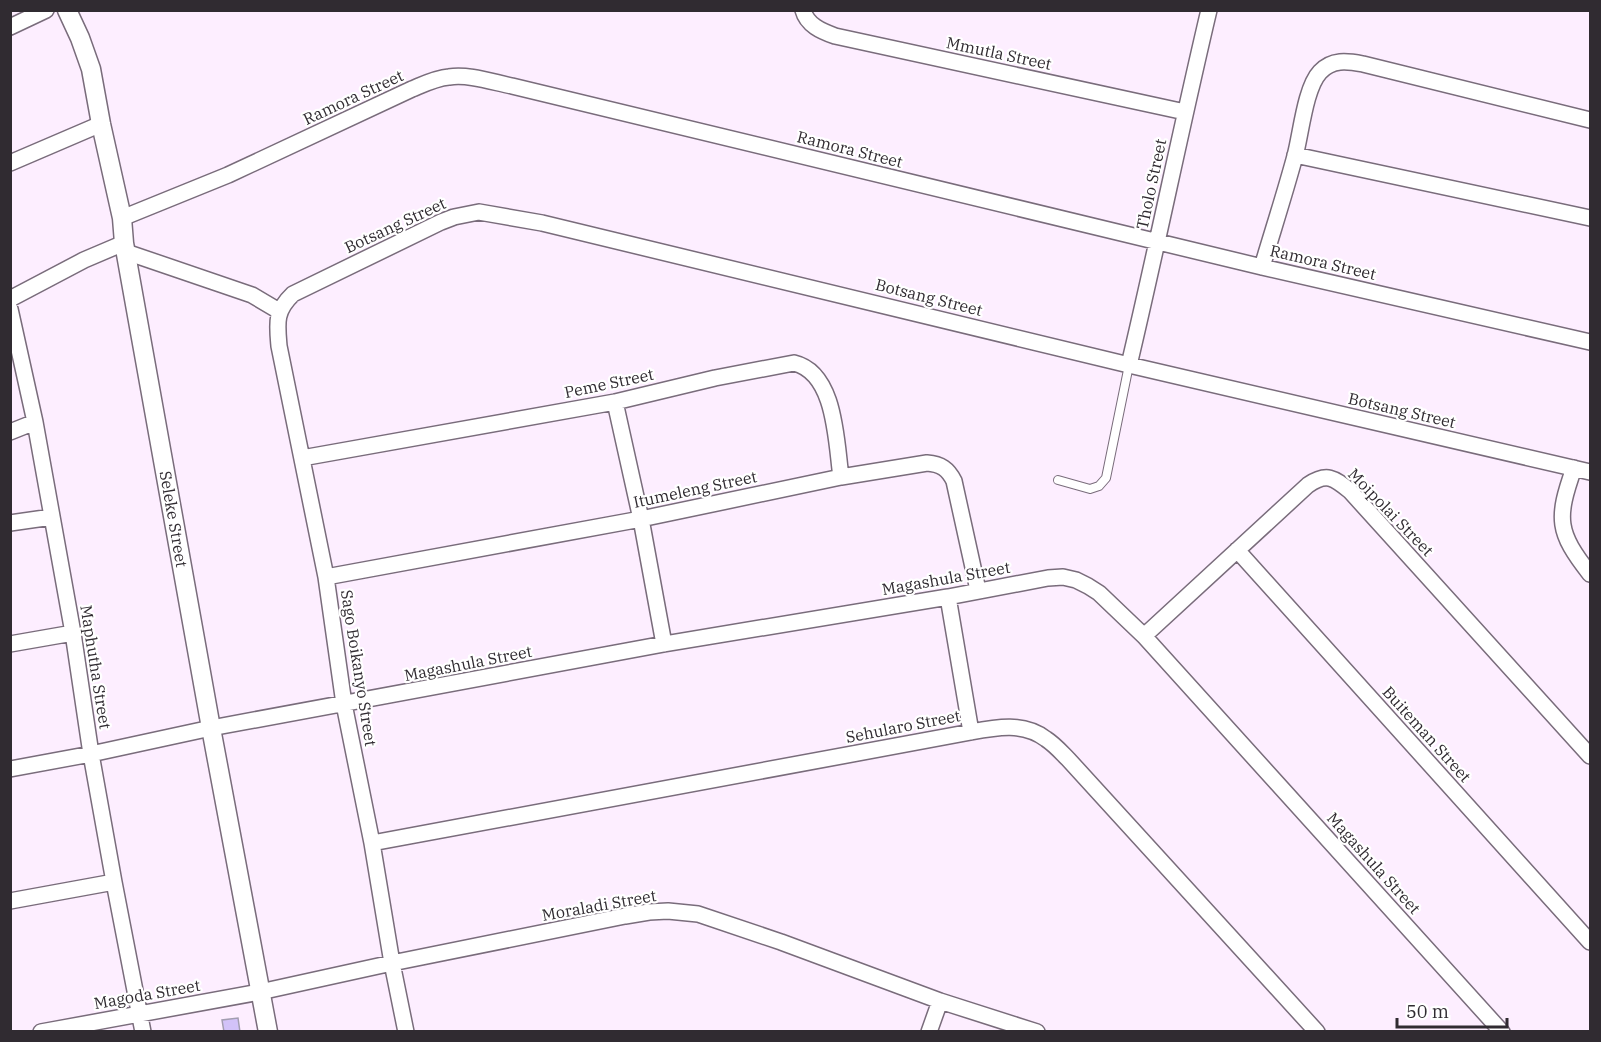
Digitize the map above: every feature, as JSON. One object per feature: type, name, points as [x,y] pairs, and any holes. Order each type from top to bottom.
[{"type":"street","points":[[10,27],[46,10]]},
{"type":"street","name":"Seleke Street","points":[[67,10],[91,69],[122,218],[125,247],[211,728],[268,1032]]},
{"type":"street","name":"Tholo Street","points":[[1129,365],[1209,10]]},
{"type":"street","name":"Mmutla Street","points":[[805,16],[825,32],[835,36],[1185,112]]},
{"type":"street","points":[[1262,267],[1295,155],[1309,93],[1321,70],[1336,62],[1363,64],[1590,120]]},
{"type":"street","name":"Ramora Street","points":[[122,218],[228,175],[412,89],[450,76],[467,77],[1262,267],[1590,342]]},
{"type":"street","points":[[10,163],[101,124]]},
{"type":"street","points":[[1295,155],[1590,218]]},
{"type":"street","name":"Botsang Street","points":[[279,311],[284,302],[307,286],[441,222],[460,215],[479,212],[542,223],[1129,365],[1590,472]]},
{"type":"street","points":[[10,299],[84,260],[125,247],[252,295],[279,311]]},
{"type":"street","name":"Maphutha Street","points":[[10,309],[35,422],[73,633],[91,754],[143,1032]]},
{"type":"street","name":"Sago Boikanyo Street","points":[[279,311],[277,330],[279,346],[326,577],[344,704],[406,1032]]},
{"type":"street","name":"Peme Street","points":[[302,458],[615,402],[746,371],[794,363],[803,365],[812,371],[819,378],[826,392],[842,477]]},
{"type":"street","points":[[615,402],[641,519],[664,644]]},
{"type":"street","points":[[10,432],[35,422]]},
{"type":"street","name":"Itumeleng Street","points":[[326,577],[641,519],[842,477],[927,463],[935,464],[949,472],[954,481],[978,590]]},
{"type":"street","points":[[1574,468],[1563,499],[1563,524],[1567,540],[1575,555],[1590,574]]},
{"type":"street","name":"Moipolai Street","points":[[1144,636],[1308,485],[1317,479],[1331,477],[1350,491],[1590,756]]},
{"type":"street","points":[[10,523],[52,517]]},
{"type":"street","name":"Buiteman Street","points":[[1237,550],[1590,942]]},
{"type":"street","name":"Magashula Street","points":[[10,769],[211,728],[664,644],[1063,577],[1076,580],[1099,593],[1144,636],[1502,1032]]},
{"type":"street","points":[[948,597],[971,732]]},
{"type":"street","points":[[10,644],[73,633]]},
{"type":"street","name":"Sehularo Street","points":[[372,843],[971,732],[995,728],[1026,728],[1047,739],[1068,759],[1317,1032]]},
{"type":"street","points":[[10,901],[114,882]]},
{"type":"street","name":"Moraladi Street","points":[[260,992],[641,913],[668,911],[713,918],[940,1001],[1037,1032]]},
{"type":"street","name":"Magoda Street","points":[[41,1032],[260,992]]},
{"type":"street","points":[[930,1032],[940,1001]]},
{"type":"lane","points":[[1058,480],[1090,489],[1099,486],[1106,478],[1129,365]]},
{"type":"building","points":[[238,1018],[240,1032],[224,1032],[222,1020]]}]
